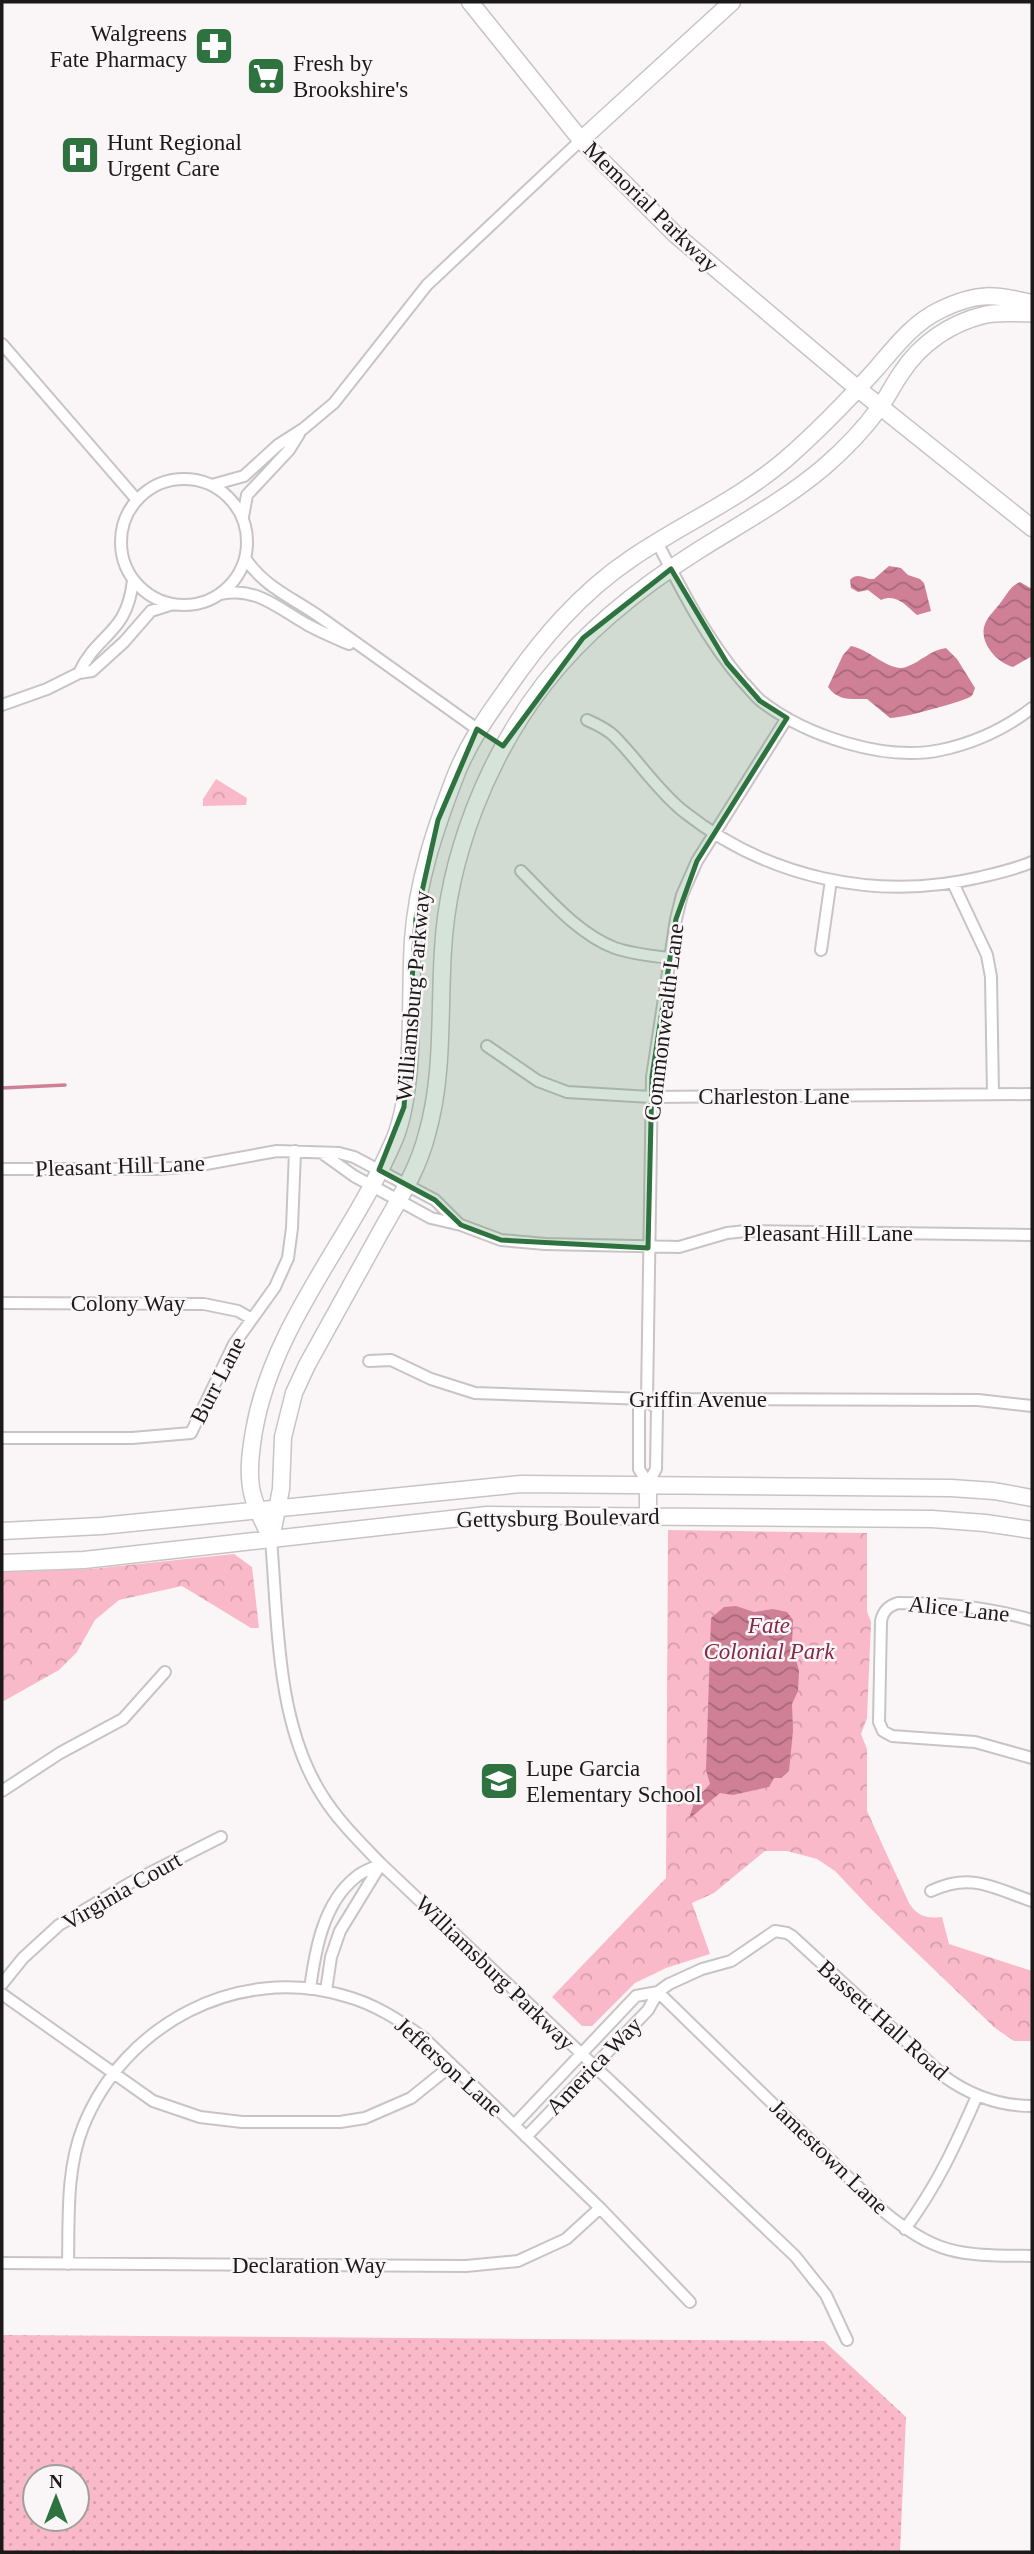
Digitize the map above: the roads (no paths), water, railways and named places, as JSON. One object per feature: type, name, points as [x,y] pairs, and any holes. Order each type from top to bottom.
[{"type":"street","name":"Memorial Parkway","points":[[470,2],[581,140],[676,235],[880,407]]},
{"type":"street","points":[[212,485],[244,476],[278,445],[303,429],[334,403],[427,285],[732,2]]},
{"type":"street","name":"Williamsburg Parkway","points":[[271,1539],[251,1490],[251,1457],[258,1411],[267,1380],[287,1336],[396,1135],[404,1107],[413,937],[421,887],[438,820],[477,729],[544,637],[584,596],[629,560],[741,491],[783,461],[839,409],[901,340],[936,312],[980,296],[1000,295],[1032,303]]},
{"type":"street","name":"Williamsburg Parkway","points":[[846,2340],[826,2295],[795,2256],[381,1864],[332,1810],[311,1775],[296,1740],[285,1695],[271,1539],[281,1489],[283,1437],[294,1393],[421,1155],[436,1098],[443,954],[450,893],[468,831],[503,746],[517,721],[583,638],[638,592],[773,507],[843,451],[880,407],[904,368],[943,331],[962,321],[988,313],[1032,313]]},
{"type":"street","points":[[2,344],[137,500]]},
{"type":"street","points":[[880,407],[1032,528]]},
{"type":"street","points":[[243,518],[247,495],[289,450],[303,429]]},
{"type":"street","points":[[173,604],[149,595],[133,580],[124,562],[121,541],[124,521],[137,500],[150,489],[169,481],[189,479],[212,485],[233,501],[243,518],[247,538],[246,558],[236,578],[221,594]]},
{"type":"street","points":[[657,542],[710,639],[727,663],[760,701],[822,735],[860,746],[906,753],[940,750],[969,742],[1013,722],[1032,708]]},
{"type":"street","points":[[246,558],[266,584],[318,616],[503,746]]},
{"type":"street","points":[[79,673],[87,656],[122,620],[131,598],[133,580]]},
{"type":"street","points":[[2,705],[99,667],[151,611],[173,604],[201,603],[221,594],[241,592],[261,596],[310,626],[367,652]]},
{"type":"street","name":"Commonwealth Lane","points":[[647,1399],[657,1409],[656,1469],[648,1483],[639,1469],[639,1409],[647,1399],[651,1097],[676,919],[682,895],[697,861],[787,718]]},
{"type":"street","points":[[587,720],[613,734],[643,771],[682,810],[750,853],[786,868],[859,886],[905,888],[953,883],[1032,862]]},
{"type":"street","points":[[520,871],[596,939],[616,948],[670,958]]},
{"type":"street","points":[[821,950],[831,880]]},
{"type":"street","points":[[953,883],[987,955],[993,1006],[993,1094]]},
{"type":"street","points":[[421,887],[450,893]]},
{"type":"street","name":"Charleston Lane","points":[[487,1046],[538,1081],[567,1093],[651,1097],[1032,1094]]},
{"type":"street","name":"Burr Lane","points":[[2,1438],[132,1438],[191,1433],[230,1352],[275,1287],[288,1258],[295,1151]]},
{"type":"street","name":"Pleasant Hill Lane","points":[[2,1169],[177,1168],[265,1152],[339,1153],[354,1157],[435,1200],[461,1225]]},
{"type":"street","name":"Pleasant Hill Lane","points":[[321,1153],[370,1185],[431,1218],[461,1225],[502,1240],[648,1248],[679,1247],[727,1233],[746,1231],[1032,1235]]},
{"type":"street","name":"Colony Way","points":[[2,1303],[204,1304],[238,1311],[252,1319]]},
{"type":"street","name":"Griffin Avenue","points":[[369,1361],[391,1360],[431,1379],[475,1393],[647,1399],[978,1400],[1032,1406]]},
{"type":"street","name":"Gettysburg Boulevard","points":[[2,1531],[101,1526],[521,1483],[951,1488],[994,1491],[1032,1498]]},
{"type":"street","points":[[648,1483],[648,1516]]},
{"type":"street","name":"Gettysburg Boulevard","points":[[2,1563],[85,1560],[487,1515],[932,1519],[976,1522],[1032,1531]]},
{"type":"street","name":"Alice Lane","points":[[1032,1620],[1010,1613],[956,1604],[898,1602],[886,1609],[881,1621],[879,1722],[883,1731],[892,1736],[975,1742],[1032,1758]]},
{"type":"street","points":[[2,1791],[60,1753],[124,1719],[165,1672]]},
{"type":"street","name":"Virginia Court","points":[[2,1984],[23,1958],[59,1925],[130,1882],[221,1837]]},
{"type":"street","points":[[310,1989],[316,1950],[334,1905],[357,1876],[381,1864]]},
{"type":"street","points":[[326,1991],[331,1957],[340,1931],[381,1864]]},
{"type":"street","points":[[932,1891],[947,1884],[967,1881],[1032,1901]]},
{"type":"street","name":"America Way","points":[[526,2137],[648,2010],[658,1992],[702,1969],[731,1961],[757,1945],[769,1933],[781,1931]]},
{"type":"street","name":"Bassett Hall Road","points":[[781,1931],[792,1936],[944,2077],[959,2087],[1001,2103],[1032,2106]]},
{"type":"street","name":"Jefferson Lane","points":[[68,2264],[70,2188],[75,2156],[83,2127],[94,2103],[114,2074],[152,2034],[202,2004],[230,1994],[263,1989],[310,1989],[359,2000],[394,2017],[424,2038],[600,2208],[690,2302]]},
{"type":"street","name":"America Way","points":[[514,2125],[636,1996],[658,1992]]},
{"type":"street","name":"Jamestown Lane","points":[[658,1992],[882,2210],[905,2229],[939,2248],[958,2253],[1032,2256]]},
{"type":"street","points":[[2,1994],[153,2101],[200,2117],[242,2122],[340,2122],[365,2118],[411,2098],[452,2065]]},
{"type":"street","points":[[905,2229],[929,2197],[943,2172],[977,2095]]},
{"type":"street","name":"Declaration Way","points":[[2,2263],[466,2266],[518,2261],[566,2239],[600,2208]]},
{"type":"water","points":[[889,566],[901,568],[924,583],[931,611],[917,615],[897,599],[881,600],[868,590],[858,592],[851,588],[850,580],[853,577],[874,579]]},
{"type":"water","points":[[1020,582],[1032,589],[1032,656],[1013,667],[990,651],[984,631],[990,615],[1011,588]]},
{"type":"water","points":[[851,646],[900,668],[946,648],[957,659],[975,688],[970,697],[965,699],[890,718],[867,699],[841,697],[828,687],[843,655]]},
{"type":"water","points":[[736,1606],[754,1612],[773,1609],[787,1612],[793,1620],[792,1644],[799,1671],[798,1691],[792,1704],[793,1731],[789,1771],[781,1778],[774,1778],[769,1787],[733,1795],[720,1793],[689,1819],[695,1800],[710,1784],[706,1770],[711,1618],[724,1607]]},
{"type":"waterway","points":[[2,1088],[65,1085]]},
{"type":"place","name":"Walgreens Fate Pharmacy","points":[[214,46]]},
{"type":"place","name":"Fresh by Brookshire's","points":[[266,76]]},
{"type":"place","name":"Hunt Regional Urgent Care","points":[[80,155]]},
{"type":"place","name":"Lupe Garcia Elementary School","points":[[499,1781]]},
{"type":"park label","name":"Fate Colonial Park","points":[[769,1638]]}]
